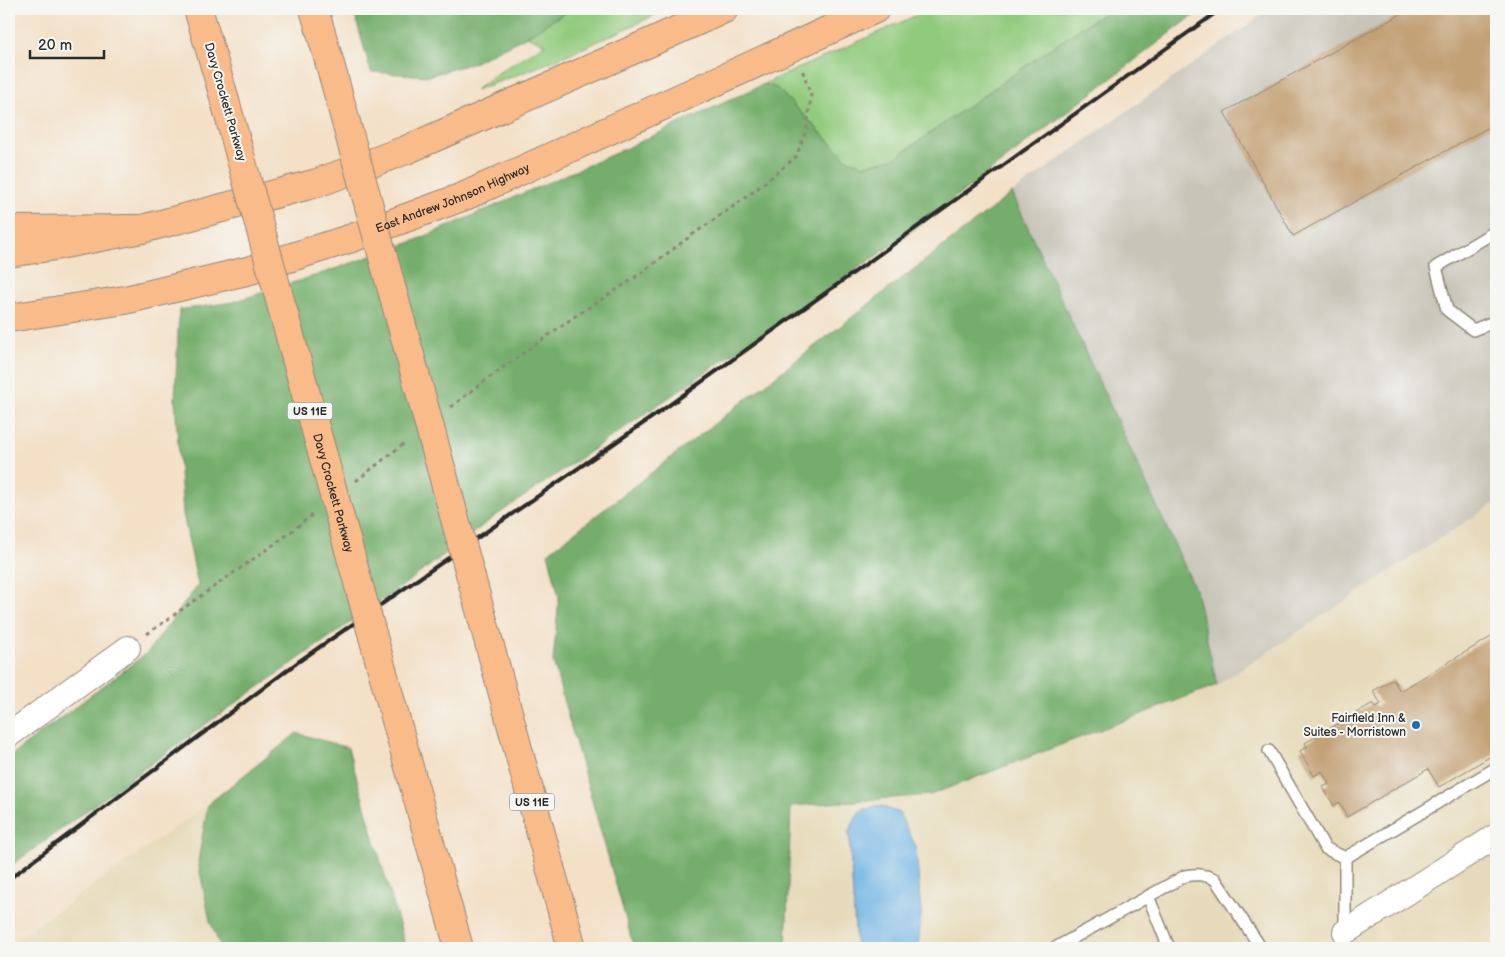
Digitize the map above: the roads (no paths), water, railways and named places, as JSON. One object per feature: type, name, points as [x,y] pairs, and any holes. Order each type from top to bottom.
[{"type":"main road","points":[[9,253],[142,229],[317,184],[406,150],[724,9]]},
{"type":"main road","name":"East Andrew Johnson Highway","points":[[9,318],[125,300],[251,270],[352,238],[465,196],[874,9]]},
{"type":"main road","name":"Davy Crockett Parkway","points":[[198,12],[222,90],[459,948]]},
{"type":"main road","name":"US 11E","points":[[317,13],[571,941]]},
{"type":"main road","points":[[9,230],[142,229]]},
{"type":"street","points":[[9,735],[128,648]]},
{"type":"street","points":[[1345,932],[1496,836]]},
{"type":"lane","points":[[1496,231],[1436,267],[1447,310],[1473,330],[1496,321]]},
{"type":"lane","points":[[1269,751],[1325,848],[1345,858]]},
{"type":"lane","points":[[1345,858],[1496,768]]},
{"type":"lane","points":[[1345,858],[1345,932]]},
{"type":"lane","points":[[1055,948],[1185,876],[1195,874],[1206,874],[1215,879],[1261,948]]},
{"type":"lane","points":[[1148,896],[1169,948]]},
{"type":"water","points":[[878,805],[899,813],[916,847],[921,914],[918,948],[856,948],[849,831],[860,811]]},
{"type":"railway","points":[[9,879],[298,662],[661,411],[1221,9]]},
{"type":"place","name":"Fairfield Inn & Suites - Morristown","points":[[1416,725]]}]
